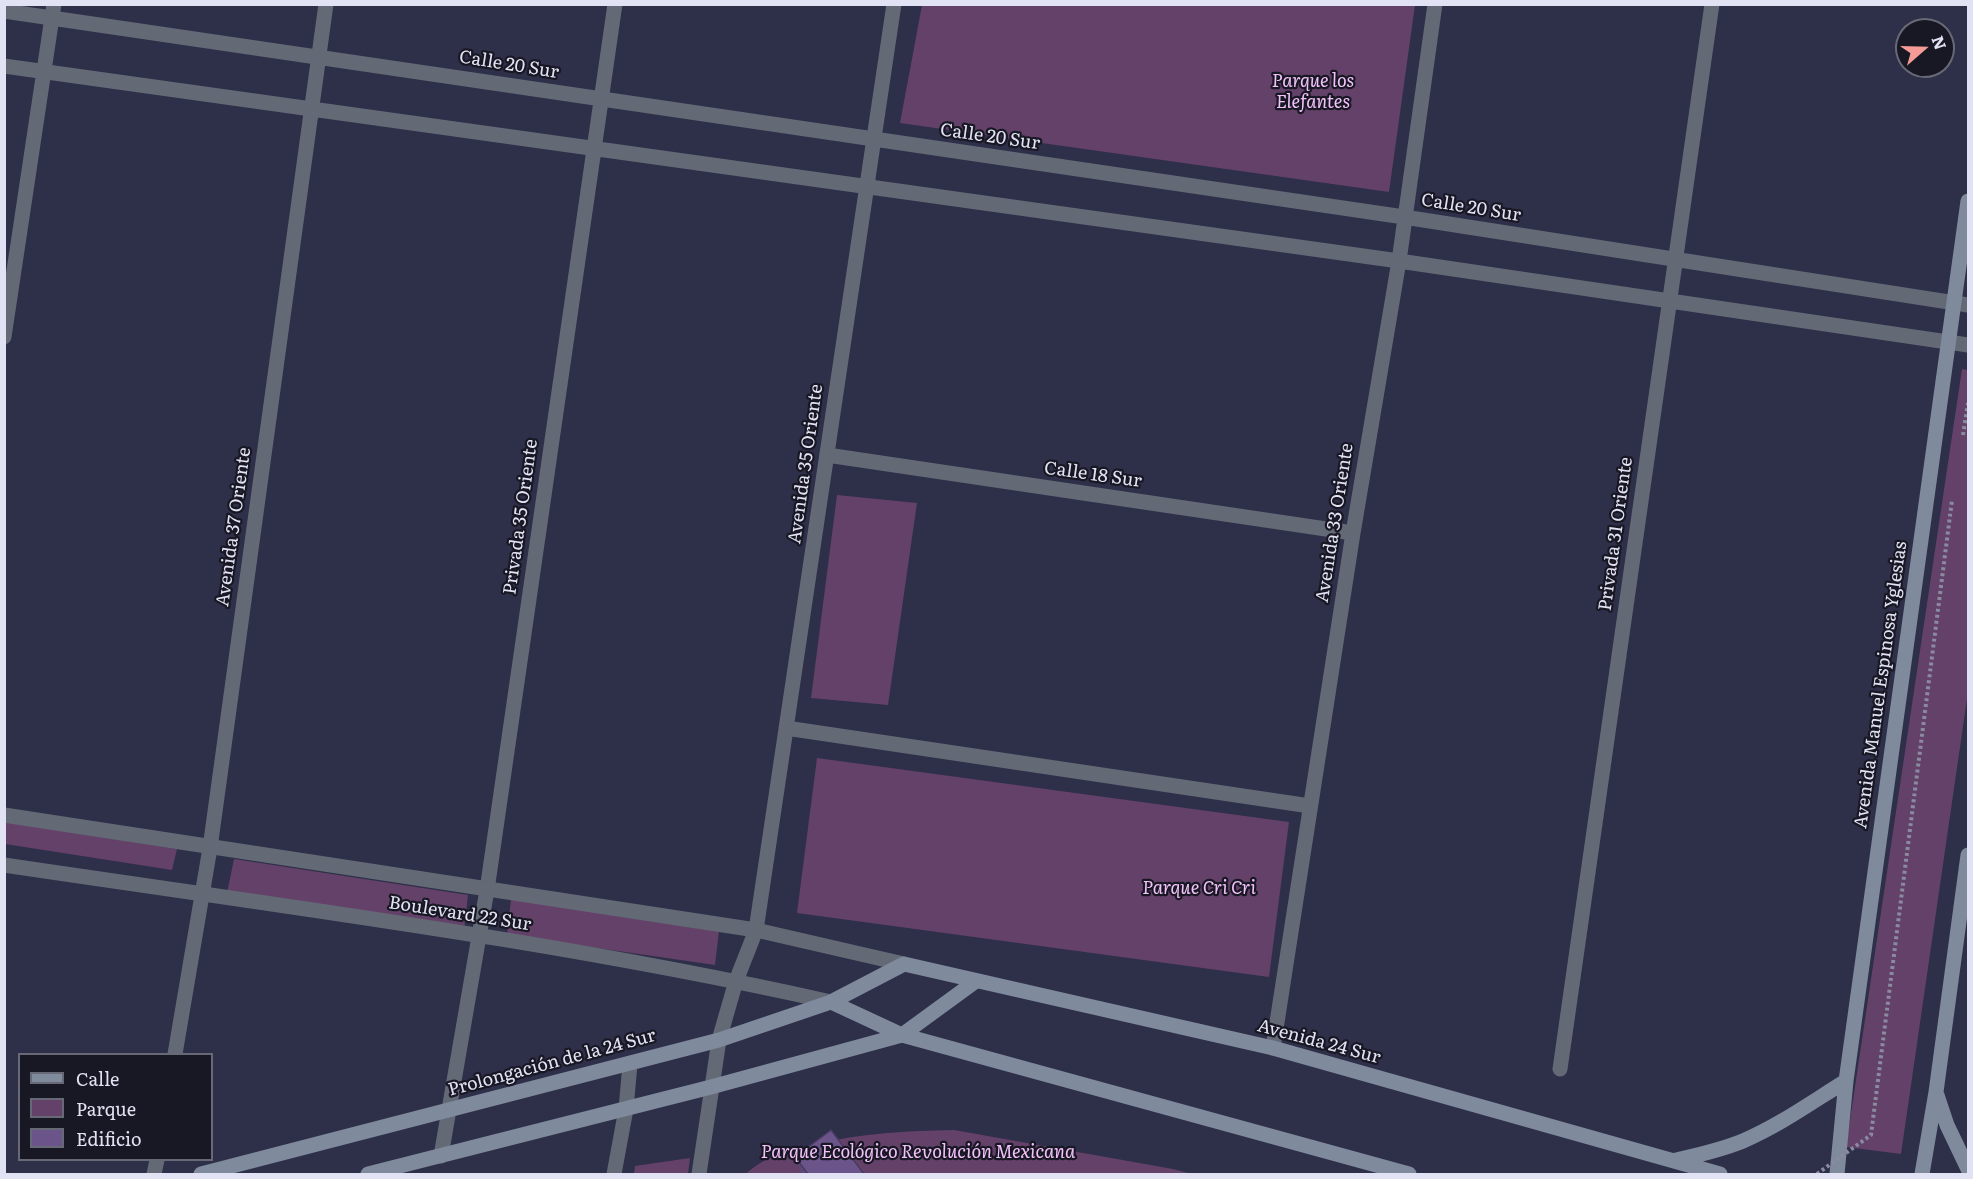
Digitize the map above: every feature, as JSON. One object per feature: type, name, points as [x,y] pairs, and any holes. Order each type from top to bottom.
[{"type":"main road","name":"Avenida Manuel Espinosa Yglesias","points":[[1837,1174],[1846,1081],[1948,341],[1961,304],[1968,201]]},
{"type":"main road","points":[[1922,1174],[1936,1092],[1968,855]]},
{"type":"main road","name":"Avenida 24 Sur","points":[[904,964],[1273,1048],[1720,1174]]},
{"type":"main road","name":"Prolongación de la 24 Sur","points":[[201,1174],[719,1040],[831,1002],[904,964]]},
{"type":"main road","points":[[368,1174],[711,1087],[902,1035],[976,981]]},
{"type":"main road","name":"Boulevard 22 Sur","points":[[831,1002],[902,1035]]},
{"type":"main road","points":[[902,1035],[1409,1174]]},
{"type":"main road","points":[[1676,1161],[1722,1149],[1744,1140],[1783,1121],[1846,1081]]},
{"type":"main road","points":[[1936,1092],[1947,1125],[1968,1169]]},
{"type":"street","name":"Avenida 37 Oriente","points":[[175,1053],[210,848],[326,4]]},
{"type":"street","name":"Privada 35 Oriente","points":[[441,1156],[487,890],[615,4]]},
{"type":"street","name":"Avenida 35 Oriente","points":[[699,1174],[719,1040],[736,981],[756,930],[894,4]]},
{"type":"street","name":"Avenida 33 Oriente","points":[[1273,1048],[1353,533],[1399,261],[1435,4]]},
{"type":"street","name":"Privada 31 Oriente","points":[[1560,1069],[1712,4]]},
{"type":"street","name":"Calle 20 Sur","points":[[4,10],[53,11],[318,56],[1404,217],[1961,304]]},
{"type":"street","points":[[4,337],[53,11]]},
{"type":"street","points":[[4,66],[1399,261],[1968,345]]},
{"type":"street","name":"Calle 18 Sur","points":[[827,455],[1353,533]]},
{"type":"street","points":[[786,728],[1310,806]]},
{"type":"street","name":"Boulevard 22 Sur","points":[[4,815],[756,930],[904,964]]},
{"type":"street","name":"Boulevard 22 Sur","points":[[4,865],[480,936],[736,981],[831,1002]]},
{"type":"street","points":[[614,1174],[626,1109],[630,1064]]},
{"type":"path","points":[[1817,1174],[1871,1135],[1952,500]]},
{"type":"green space","name":"Parque los Elefantes","points":[[922,5],[1415,5],[1389,192],[900,123]]},
{"type":"green space","points":[[1962,369],[1968,370],[1968,692],[1901,1154],[1846,1147]]},
{"type":"green space","points":[[837,495],[917,503],[888,705],[811,698]]},
{"type":"green space","name":"Parque Cri Cri","points":[[817,758],[1289,822],[1269,977],[797,913]]},
{"type":"green space","points":[[4,821],[177,849],[172,870],[5,844]]},
{"type":"green space","points":[[234,859],[468,895],[464,930],[227,893]]},
{"type":"green space","points":[[511,899],[719,931],[715,965],[507,935]]},
{"type":"green space","name":"Parque Ecológico Revolución Mexicana","points":[[954,1130],[1192,1174],[746,1174],[770,1158],[816,1144],[885,1133]]},
{"type":"green space","points":[[690,1158],[688,1174],[634,1174],[635,1166]]},
{"type":"building","points":[[831,1130],[864,1174],[808,1174],[795,1157]]}]
